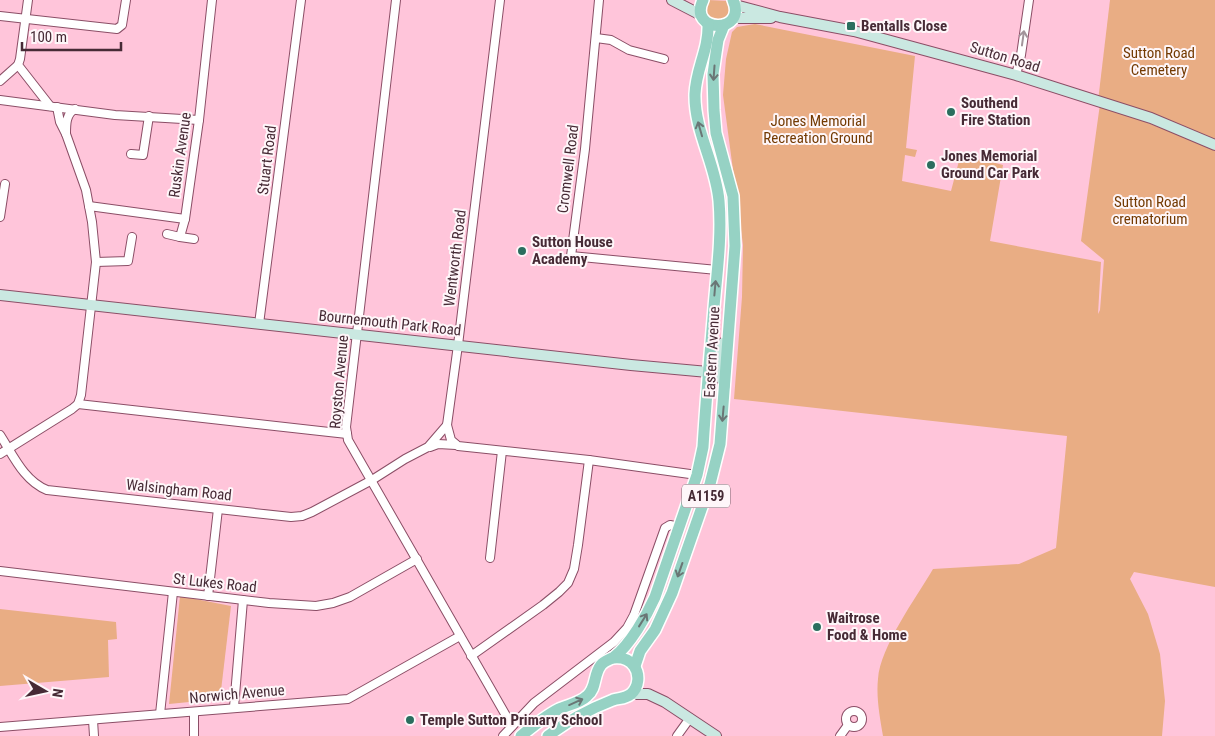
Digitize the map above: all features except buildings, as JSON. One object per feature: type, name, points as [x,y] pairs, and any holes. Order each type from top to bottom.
[{"type":"main road","name":"Eastern Avenue","points":[[521,736],[557,710],[588,696],[596,681],[600,666],[613,658],[630,638],[650,608],[697,475],[711,372],[720,226],[718,186],[696,116],[696,76],[708,42],[705,19],[700,9],[702,0]]},
{"type":"main road","name":"Eastern Avenue","points":[[631,694],[637,685],[636,672],[640,651],[662,617],[710,484],[720,444],[735,246],[732,196],[716,133],[713,74],[718,40],[728,22],[734,2]]},
{"type":"main road","points":[[705,19],[716,26],[728,22]]},
{"type":"main road","points":[[613,658],[623,658],[636,672]]},
{"type":"main road","points":[[596,681],[602,692],[609,698],[624,698],[631,694]]},
{"type":"main road","points":[[548,736],[572,720],[615,699]]},
{"type":"street","points":[[0,81],[18,65],[28,0]]},
{"type":"street","points":[[0,16],[117,29],[122,25],[126,0]]},
{"type":"street","name":"Ruskin Avenue","points":[[89,206],[185,219],[199,120],[212,0]]},
{"type":"street","name":"Stuart Road","points":[[260,324],[301,0]]},
{"type":"street","name":"Royston Avenue","points":[[396,0],[346,427],[347,434],[348,440],[512,726]]},
{"type":"street","name":"Wentworth Road","points":[[447,425],[500,0]]},
{"type":"street","name":"Cromwell Road","points":[[599,0],[585,149],[571,256],[717,270]]},
{"type":"street","points":[[672,0],[705,19]]},
{"type":"street","points":[[1016,75],[1021,55],[1029,0]]},
{"type":"street","name":"Sutton Road","points":[[734,2],[780,18],[854,31],[1016,75],[1151,118],[1215,145]]},
{"type":"street","name":"Sutton Road","points":[[728,22],[780,18]]},
{"type":"street","points":[[596,38],[611,40],[628,50],[664,59]]},
{"type":"street","points":[[0,454],[78,404],[82,391],[96,262],[89,206],[80,171],[66,134],[54,107],[18,65]]},
{"type":"street","points":[[0,100],[115,115],[199,120]]},
{"type":"street","points":[[66,134],[67,119],[71,111],[75,109]]},
{"type":"street","points":[[143,155],[149,116]]},
{"type":"street","points":[[131,154],[151,156]]},
{"type":"street","points":[[0,217],[5,184]]},
{"type":"street","points":[[180,237],[185,219]]},
{"type":"street","points":[[167,234],[194,239]]},
{"type":"street","points":[[96,262],[128,262],[132,237]]},
{"type":"street","name":"Bournemouth Park Road","points":[[0,295],[621,364],[711,372]]},
{"type":"street","points":[[725,390],[723,380],[711,372],[719,367],[729,313]]},
{"type":"street","points":[[78,404],[347,434]]},
{"type":"street","points":[[447,425],[451,440],[458,446]]},
{"type":"street","points":[[428,447],[447,425]]},
{"type":"street","name":"Walsingham Road","points":[[0,435],[31,481],[47,490],[291,517],[302,516],[312,512],[372,480]]},
{"type":"street","points":[[372,480],[405,459],[438,444],[590,460],[697,475]]},
{"type":"street","points":[[490,558],[502,451]]},
{"type":"street","points":[[471,656],[543,605],[568,583],[574,569],[590,460]]},
{"type":"street","points":[[208,596],[218,508]]},
{"type":"street","points":[[503,736],[534,704],[614,642],[624,632],[634,615],[665,528],[670,525],[679,527]]},
{"type":"street","name":"St Lukes Road","points":[[0,572],[304,606],[324,605],[350,597],[417,558]]},
{"type":"street","points":[[160,714],[174,592]]},
{"type":"street","points":[[234,707],[243,600]]},
{"type":"street","name":"Norwich Avenue","points":[[0,727],[348,699],[460,636]]},
{"type":"street","points":[[636,672],[644,686],[664,702]]},
{"type":"street","points":[[631,694],[648,694],[694,720],[716,736]]},
{"type":"street","points":[[194,712],[194,736]]},
{"type":"street","points":[[93,720],[94,736]]},
{"type":"street","points":[[678,736],[694,720]]},
{"type":"street","points":[[694,720],[711,736]]},
{"type":"street","points":[[840,736],[848,724]]},
{"type":"green space","points":[[708,0],[728,1],[730,10],[728,14],[718,20],[711,18],[705,11]]},
{"type":"green space","name":"Sutton Road Cemetery","points":[[1110,0],[1215,0],[1215,145],[1098,101]]},
{"type":"green space","points":[[755,24],[915,56],[906,148],[917,150],[915,157],[905,155],[902,181],[951,191],[960,157],[980,159],[1003,165],[990,241],[1101,262],[1098,314],[1100,310],[1104,260],[1081,241],[1100,104],[1215,151],[1215,587],[1134,572],[1130,579],[1148,614],[1160,654],[1165,701],[1162,736],[883,736],[878,693],[880,666],[900,623],[933,569],[1019,564],[1056,548],[1067,436],[734,399],[742,297],[743,245],[723,95],[726,59],[732,32],[737,27]]},
{"type":"green space","points":[[180,596],[231,606],[220,699],[169,704]]},
{"type":"green space","points":[[0,609],[116,622],[117,639],[108,640],[109,677],[0,686]]},
{"type":"place","name":"Bentalls Close","points":[[851,26]]},
{"type":"place","name":"Southend Fire Station","points":[[951,112]]},
{"type":"place","name":"Jones Memorial Ground Car Park","points":[[931,165]]},
{"type":"place","name":"Sutton House Academy","points":[[522,251]]},
{"type":"place","name":"Waitrose Food & Home","points":[[817,627]]},
{"type":"place","name":"Temple Sutton Primary School","points":[[410,720]]},
{"type":"park label","name":"Jones Memorial Recreation Ground","points":[[818,130]]},
{"type":"park label","name":"Sutton Road crematorium","points":[[1150,210]]}]
